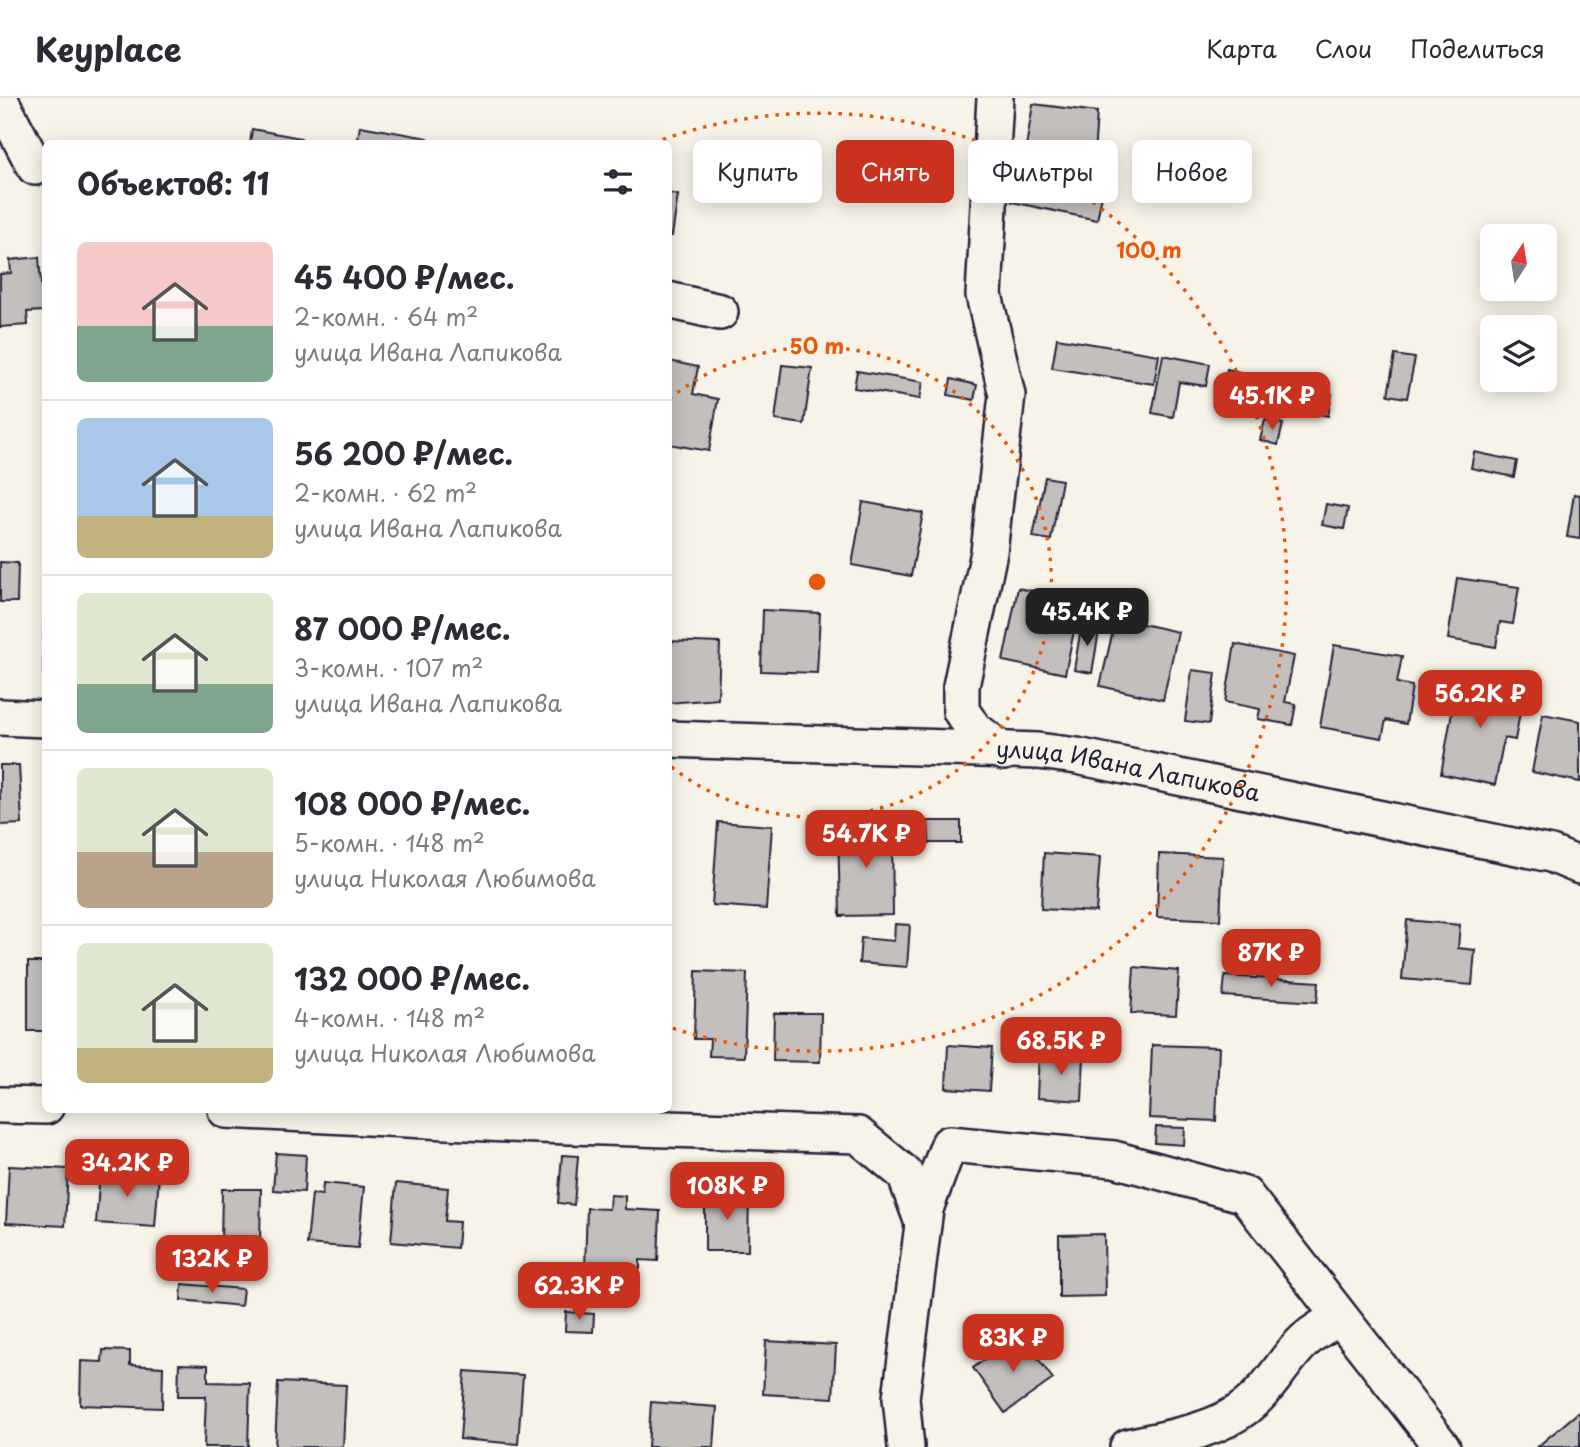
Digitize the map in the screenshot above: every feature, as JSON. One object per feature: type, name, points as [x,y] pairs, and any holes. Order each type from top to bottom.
[{"type":"street","points":[[903,748],[934,738],[946,727],[961,686],[989,552],[1007,395],[984,295],[995,98]]},
{"type":"street","points":[[0,100],[40,169]]},
{"type":"street","points":[[0,164],[40,169]]},
{"type":"street","points":[[672,301],[720,312]]},
{"type":"street","points":[[961,686],[961,711],[974,729],[1004,752]]},
{"type":"street","points":[[0,717],[42,719]]},
{"type":"street","name":"улица Ивана Лапикова","points":[[672,739],[1038,751],[1103,761],[1551,854],[1580,866]]},
{"type":"street","points":[[0,1105],[42,1106]]},
{"type":"street","points":[[286,1113],[507,1124],[858,1135],[905,1174],[923,1223]]},
{"type":"street","points":[[906,1447],[901,1398],[923,1223],[936,1173],[949,1144],[1114,1159],[1245,1195],[1442,1447]]},
{"type":"street","points":[[1128,1447],[1212,1427],[1233,1416],[1262,1392],[1296,1346],[1319,1327],[1340,1319]]},
{"type":"building","points":[[1033,104],[1097,112],[1095,140],[1027,140]]},
{"type":"building","points":[[360,126],[428,138],[428,140],[358,140]]},
{"type":"building","points":[[252,129],[301,138],[301,140],[251,140]]},
{"type":"building","points":[[672,194],[678,195],[672,236]]},
{"type":"building","points":[[1017,203],[1100,203],[1097,220]]},
{"type":"building","points":[[39,257],[42,311],[27,312],[28,325],[0,327],[0,274],[11,273],[10,260]]},
{"type":"building","points":[[1057,338],[1159,355],[1154,384],[1052,368]]},
{"type":"building","points":[[1163,355],[1210,364],[1206,386],[1179,382],[1173,417],[1152,413]]},
{"type":"building","points":[[1395,355],[1415,358],[1407,398],[1388,395]]},
{"type":"building","points":[[672,362],[698,367],[693,394],[718,399],[709,451],[672,445]]},
{"type":"building","points":[[782,365],[812,368],[804,424],[775,420]]},
{"type":"building","points":[[1227,369],[1273,380],[1269,394],[1236,388],[1234,399],[1221,396]]},
{"type":"building","points":[[857,371],[923,382],[920,399],[854,388]]},
{"type":"building","points":[[951,379],[977,385],[974,400],[948,395]]},
{"type":"building","points":[[1281,383],[1332,394],[1328,416],[1276,405]]},
{"type":"building","points":[[1265,420],[1283,424],[1278,445],[1260,440]]},
{"type":"building","points":[[1474,452],[1517,461],[1514,477],[1471,468]]},
{"type":"building","points":[[1045,477],[1062,480],[1051,540],[1033,537]]},
{"type":"building","points":[[1574,494],[1580,495],[1580,539],[1567,537]]},
{"type":"building","points":[[863,502],[923,513],[911,576],[852,565]]},
{"type":"building","points":[[1326,504],[1348,508],[1344,529],[1322,525]]},
{"type":"building","points":[[0,562],[18,563],[17,602],[0,602]]},
{"type":"building","points":[[1457,578],[1519,587],[1513,624],[1500,622],[1496,647],[1448,639]]},
{"type":"building","points":[[1018,588],[1064,598],[1061,608],[1078,612],[1065,674],[1003,661]]},
{"type":"building","points":[[763,610],[820,613],[817,673],[761,671]]},
{"type":"building","points":[[1116,618],[1178,632],[1163,700],[1100,686]]},
{"type":"building","points":[[1082,622],[1100,625],[1092,673],[1074,670]]},
{"type":"building","points":[[672,641],[720,643],[718,699],[672,703]]},
{"type":"building","points":[[1235,644],[1294,656],[1285,702],[1296,704],[1292,725],[1258,719],[1260,709],[1225,702]]},
{"type":"building","points":[[1334,645],[1402,656],[1397,683],[1412,686],[1406,724],[1386,720],[1382,738],[1320,727]]},
{"type":"building","points":[[1192,670],[1216,673],[1209,724],[1185,721]]},
{"type":"building","points":[[1458,678],[1524,691],[1515,740],[1504,738],[1495,785],[1441,774]]},
{"type":"building","points":[[1543,714],[1580,721],[1580,782],[1532,772]]},
{"type":"building","points":[[0,765],[19,765],[22,824],[0,825]]},
{"type":"building","points":[[928,821],[961,821],[961,843],[929,843]]},
{"type":"building","points":[[718,822],[772,826],[766,909],[712,905]]},
{"type":"building","points":[[892,825],[893,915],[840,916],[838,826]]},
{"type":"building","points":[[1044,853],[1100,857],[1096,912],[1041,909]]},
{"type":"building","points":[[1159,854],[1223,857],[1220,920],[1157,917]]},
{"type":"building","points":[[1407,920],[1460,925],[1458,948],[1475,950],[1472,985],[1402,979]]},
{"type":"building","points":[[895,924],[910,925],[907,967],[859,963],[861,938],[894,941]]},
{"type":"building","points":[[28,962],[42,962],[42,1031],[28,1031]]},
{"type":"building","points":[[1134,967],[1179,971],[1176,1015],[1131,1013]]},
{"type":"building","points":[[696,971],[747,973],[744,1057],[709,1056],[710,1039],[694,1039]]},
{"type":"building","points":[[1225,976],[1319,982],[1317,1002],[1223,996]]},
{"type":"building","points":[[774,1013],[821,1013],[820,1062],[773,1061]]},
{"type":"building","points":[[948,1045],[992,1048],[989,1091],[946,1088]]},
{"type":"building","points":[[1152,1045],[1219,1047],[1216,1121],[1149,1118]]},
{"type":"building","points":[[1039,1053],[1084,1056],[1082,1101],[1037,1098]]},
{"type":"building","points":[[1156,1127],[1185,1128],[1184,1145],[1155,1143]]},
{"type":"building","points":[[276,1153],[306,1155],[304,1192],[273,1190]]},
{"type":"building","points":[[562,1155],[578,1156],[574,1205],[558,1203]]},
{"type":"building","points":[[9,1166],[68,1169],[65,1226],[6,1223]]},
{"type":"building","points":[[100,1172],[159,1176],[155,1227],[96,1223]]},
{"type":"building","points":[[323,1183],[364,1187],[358,1248],[307,1244],[312,1194],[322,1195]]},
{"type":"building","points":[[396,1183],[448,1188],[445,1221],[459,1222],[457,1248],[391,1242]]},
{"type":"building","points":[[222,1189],[261,1189],[260,1245],[221,1244]]},
{"type":"building","points":[[705,1194],[749,1194],[748,1251],[705,1251]]},
{"type":"building","points":[[610,1195],[625,1196],[625,1209],[660,1211],[658,1261],[640,1260],[640,1269],[585,1267],[587,1208],[609,1209]]},
{"type":"building","points":[[1104,1234],[1105,1296],[1059,1297],[1059,1235]]},
{"type":"building","points":[[182,1284],[243,1289],[241,1306],[181,1300]]},
{"type":"building","points":[[566,1312],[594,1314],[593,1332],[565,1331]]},
{"type":"building","points":[[1020,1334],[1053,1379],[1005,1413],[973,1368]]},
{"type":"building","points":[[766,1341],[836,1345],[833,1398],[763,1394]]},
{"type":"building","points":[[103,1350],[130,1351],[130,1365],[163,1367],[162,1408],[80,1405],[81,1361],[102,1362]]},
{"type":"building","points":[[179,1364],[208,1365],[208,1382],[250,1383],[248,1447],[204,1447],[206,1396],[178,1396]]},
{"type":"building","points":[[465,1371],[523,1375],[518,1444],[460,1439]]},
{"type":"building","points":[[278,1382],[346,1385],[343,1447],[275,1447]]},
{"type":"building","points":[[651,1402],[717,1407],[714,1447],[648,1447]]},
{"type":"building","points":[[1580,1411],[1580,1447],[1537,1447]]}]
